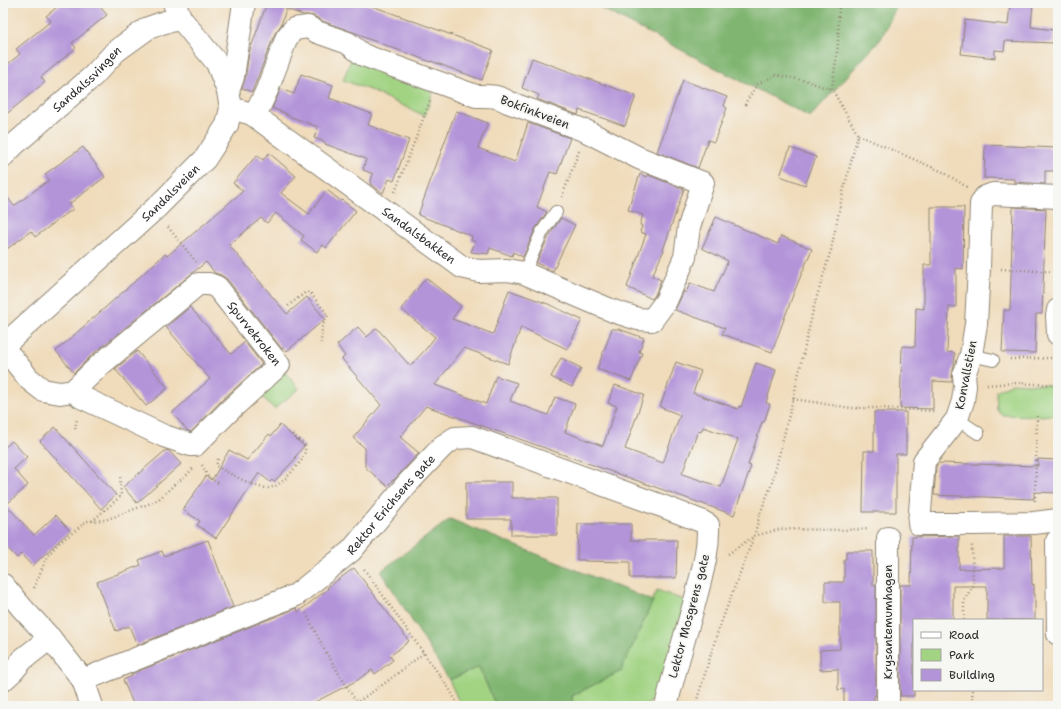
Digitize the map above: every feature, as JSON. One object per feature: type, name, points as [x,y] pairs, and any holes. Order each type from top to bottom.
[{"type":"street","name":"Sandalsveien","points":[[3,346],[158,206],[206,159],[227,125],[229,99],[244,3]]},
{"type":"street","points":[[178,11],[217,63],[229,99]]},
{"type":"street","name":"Sandalssvingen","points":[[3,156],[93,76],[116,51],[148,28],[165,22],[178,11]]},
{"type":"street","name":"Bokfinkveien","points":[[252,114],[260,105],[267,90],[287,37],[294,29],[308,27],[348,44],[363,55],[476,96],[497,97],[586,131],[639,158],[703,183],[689,227],[685,257]]},
{"type":"street","name":"Sandalsbakken","points":[[229,99],[252,114],[462,267],[480,271],[508,270],[524,273],[613,311],[638,319],[652,320],[666,301],[685,257]]},
{"type":"street","points":[[985,197],[993,194],[1058,197]]},
{"type":"street","name":"Konvallstien","points":[[985,197],[981,204],[976,324],[970,355],[964,375],[965,386],[963,402],[957,419],[924,461],[919,524],[1034,523],[1058,531]]},
{"type":"street","points":[[3,350],[13,359],[29,379],[43,390],[60,393],[73,391],[100,365],[198,284],[209,284],[217,287]]},
{"type":"street","name":"Spurvekroken","points":[[73,391],[81,397],[164,436],[195,445],[231,409],[279,365],[217,287]]},
{"type":"street","points":[[1058,310],[1058,334]]},
{"type":"street","name":"Rektor Erichsens gate","points":[[83,680],[296,595],[351,551],[406,485],[443,446],[455,438],[472,437],[669,508],[708,525]]},
{"type":"street","name":"Lektor Mosgrens gate","points":[[666,706],[706,556],[708,525]]},
{"type":"street","points":[[1058,531],[1058,634]]},
{"type":"street","name":"Krysantemumhagen","points":[[881,533],[888,706]]},
{"type":"street","points":[[3,585],[50,638],[83,680],[92,706]]},
{"type":"street","points":[[3,680],[23,659],[50,638]]},
{"type":"lane","points":[[524,273],[542,232],[556,212]]},
{"type":"lane","points":[[970,355],[993,360]]},
{"type":"lane","points":[[957,419],[978,433]]},
{"type":"path","points":[[839,3],[838,45],[832,89],[858,135],[943,172],[985,197]]},
{"type":"path","points":[[745,105],[758,84],[776,76],[807,80],[832,89]]},
{"type":"path","points":[[385,211],[391,204],[425,116],[436,82]]},
{"type":"path","points":[[556,212],[586,131]]},
{"type":"path","points":[[695,706],[718,631],[754,536],[760,514],[772,483],[814,306],[831,250],[843,192],[858,135]]},
{"type":"path","points":[[167,227],[217,287]]},
{"type":"path","points":[[979,268],[1058,272]]},
{"type":"path","points":[[288,306],[306,292],[311,294],[328,315],[322,327],[321,343]]},
{"type":"path","points":[[993,360],[1051,358],[1056,353],[1058,334]]},
{"type":"path","points":[[965,386],[1013,383],[1058,385]]},
{"type":"path","points":[[792,398],[851,408],[916,410]]},
{"type":"path","points":[[1034,523],[1036,416]]},
{"type":"path","points":[[218,459],[216,466],[257,486],[268,488],[278,485],[290,475],[303,458],[305,452],[304,445],[292,435]]},
{"type":"path","points":[[34,589],[44,561],[58,544],[87,521],[105,520],[151,503],[160,498],[186,476],[196,465]]},
{"type":"path","points":[[92,521],[121,496],[120,475]]},
{"type":"path","points":[[964,619],[964,600],[973,586],[972,524]]},
{"type":"path","points":[[706,556],[727,554],[754,536],[781,529],[843,530],[881,533]]},
{"type":"path","points":[[351,551],[450,690],[459,706]]},
{"type":"path","points":[[296,595],[324,649],[357,703]]},
{"type":"path","points":[[352,706],[386,683],[424,653]]},
{"type":"path","points":[[972,691],[973,706]]},
{"type":"green space","points":[[591,3],[898,3],[881,39],[810,117]]},
{"type":"green space","points":[[357,45],[436,82],[425,116],[367,89],[343,80]]},
{"type":"green space","points":[[284,371],[299,389],[274,409],[260,394]]},
{"type":"green space","points":[[1013,383],[1049,385],[1058,402],[1056,415],[1002,415],[997,409],[996,391]]},
{"type":"green space","points":[[450,519],[653,601],[621,671],[572,696],[573,706],[496,706],[479,667],[449,680],[381,571]]},
{"type":"green space","points":[[657,590],[686,601],[662,695],[646,705],[573,706],[572,696],[621,671]]},
{"type":"green space","points":[[479,667],[496,706],[461,706],[449,680]]},
{"type":"building","points":[[62,3],[97,3],[107,15],[72,43],[76,48],[41,77],[45,82],[3,117],[3,68],[20,54],[16,49],[51,21],[46,16]]},
{"type":"building","points":[[267,3],[364,3],[493,50],[482,80],[363,37],[364,36],[322,21],[314,16],[303,15],[286,9],[281,25],[275,33],[252,92],[242,88],[249,53]]},
{"type":"building","points":[[1010,3],[1033,3],[1031,27],[1054,30],[1053,43],[1005,41],[1004,51],[995,50],[995,58],[961,54],[965,20],[1008,25]]},
{"type":"building","points":[[532,58],[636,96],[625,126],[579,110],[578,115],[537,99],[539,95],[522,88]]},
{"type":"building","points":[[301,74],[333,85],[329,98],[372,114],[368,125],[409,140],[394,181],[389,179],[383,193],[370,184],[373,174],[363,170],[366,159],[325,144],[325,142],[314,138],[318,127],[272,108],[281,89],[294,94]]},
{"type":"building","points":[[683,80],[727,97],[724,106],[727,108],[714,142],[708,140],[698,168],[657,152]]},
{"type":"building","points":[[456,111],[488,123],[478,148],[515,162],[528,123],[570,138],[557,174],[550,172],[537,207],[547,212],[535,229],[523,257],[513,252],[512,256],[490,248],[488,254],[471,252],[475,242],[471,240],[472,236],[418,215]]},
{"type":"building","points":[[985,145],[1058,148],[1058,171],[1045,171],[1045,184],[1014,182],[1014,179],[984,178]]},
{"type":"building","points":[[83,147],[105,177],[69,204],[73,209],[35,237],[31,231],[3,252],[3,191],[14,206],[49,180],[45,174]]},
{"type":"building","points":[[790,148],[816,157],[805,185],[780,176]]},
{"type":"building","points":[[269,153],[296,176],[281,193],[309,214],[327,190],[356,211],[326,248],[323,245],[317,252],[301,240],[304,236],[276,213],[267,223],[261,218],[229,245],[287,314],[307,297],[325,319],[287,351],[284,348],[282,349],[227,279],[215,273],[206,262],[92,355],[74,373],[56,351],[165,254],[167,256],[243,191],[233,183],[257,155],[263,160]]},
{"type":"building","points":[[640,174],[647,177],[648,175],[684,189],[664,250],[652,276],[661,280],[652,299],[627,287],[646,234],[640,232],[642,226],[640,225],[643,215],[628,210]]},
{"type":"building","points":[[931,207],[964,207],[963,269],[956,268],[956,307],[949,307],[947,352],[955,353],[952,382],[933,381],[933,409],[900,408],[902,346],[915,347],[916,308],[924,309],[924,265],[931,265]]},
{"type":"building","points":[[1013,207],[1046,209],[1042,314],[1036,314],[1035,353],[1002,352],[1004,310],[1010,310]]},
{"type":"building","points":[[716,217],[778,244],[781,236],[812,249],[794,292],[772,352],[722,334],[725,328],[675,310],[684,291],[686,293],[690,283],[714,292],[728,261],[702,248]]},
{"type":"building","points":[[561,218],[575,225],[553,271],[536,263],[549,236]]},
{"type":"building","points":[[426,278],[461,306],[452,319],[493,334],[509,290],[548,304],[582,320],[567,349],[521,327],[508,364],[464,348],[435,385],[486,404],[496,376],[517,383],[510,401],[548,415],[555,397],[575,404],[565,432],[603,446],[617,406],[608,403],[615,385],[644,395],[625,449],[663,463],[680,415],[660,407],[676,362],[701,371],[693,393],[738,409],[739,406],[741,407],[756,363],[776,370],[766,403],[770,404],[764,422],[762,422],[748,465],[751,466],[734,515],[426,406],[400,437],[419,453],[387,486],[365,467],[365,448],[353,438],[381,405],[342,359],[345,356],[337,345],[358,327],[367,337],[377,328],[410,366],[435,337],[401,309]],"holes":[[[703,427],[738,439],[721,487],[682,474],[698,431],[701,432]]]},
{"type":"building","points":[[190,307],[231,354],[245,342],[262,364],[222,400],[191,432],[188,431],[172,413],[210,379],[166,327]]},
{"type":"building","points":[[612,329],[619,329],[644,338],[639,352],[642,353],[631,381],[597,369]]},
{"type":"building","points":[[137,351],[168,388],[146,406],[115,369]]},
{"type":"building","points":[[561,358],[581,368],[572,387],[551,377]]},
{"type":"building","points":[[874,412],[906,412],[906,454],[896,454],[896,512],[863,512],[864,451],[874,451]]},
{"type":"building","points":[[280,425],[304,446],[295,457],[296,458],[274,482],[272,480],[270,482],[259,473],[216,538],[197,525],[200,521],[183,510],[206,476],[212,480],[229,450],[247,460],[269,434],[271,436]]},
{"type":"building","points":[[55,427],[116,495],[101,509],[40,441]]},
{"type":"building","points":[[12,441],[27,457],[14,469],[28,485],[6,505],[34,535],[56,515],[70,531],[32,566],[21,554],[17,558],[3,543],[3,449]]},
{"type":"building","points":[[166,450],[169,451],[181,464],[137,503],[123,487]]},
{"type":"building","points":[[1038,459],[1058,460],[1058,493],[1034,492],[1034,499],[934,495],[936,466],[939,463],[1038,466]]},
{"type":"building","points":[[466,482],[512,482],[512,498],[557,498],[557,535],[511,535],[511,519],[466,519]]},
{"type":"building","points":[[578,524],[631,524],[631,540],[677,540],[676,578],[630,578],[630,562],[577,560]]},
{"type":"building","points":[[959,536],[959,569],[1004,568],[1004,536],[1031,536],[1032,585],[1034,584],[1035,619],[987,619],[987,586],[953,586],[953,619],[913,619],[914,696],[900,696],[900,585],[911,585],[912,537]]},
{"type":"building","points":[[208,540],[233,607],[137,645],[129,626],[116,631],[97,582],[141,565],[139,560],[162,551],[164,556]]},
{"type":"building","points":[[846,551],[873,551],[873,585],[876,585],[876,696],[874,696],[874,706],[844,706],[844,689],[838,690],[838,669],[820,670],[820,650],[840,649],[840,602],[825,602],[825,582],[844,582],[844,559],[846,559]]},
{"type":"building","points":[[354,568],[409,641],[390,656],[393,660],[375,674],[372,670],[356,681],[307,706],[134,706],[123,680],[132,676],[131,674],[297,608],[298,612]]}]
